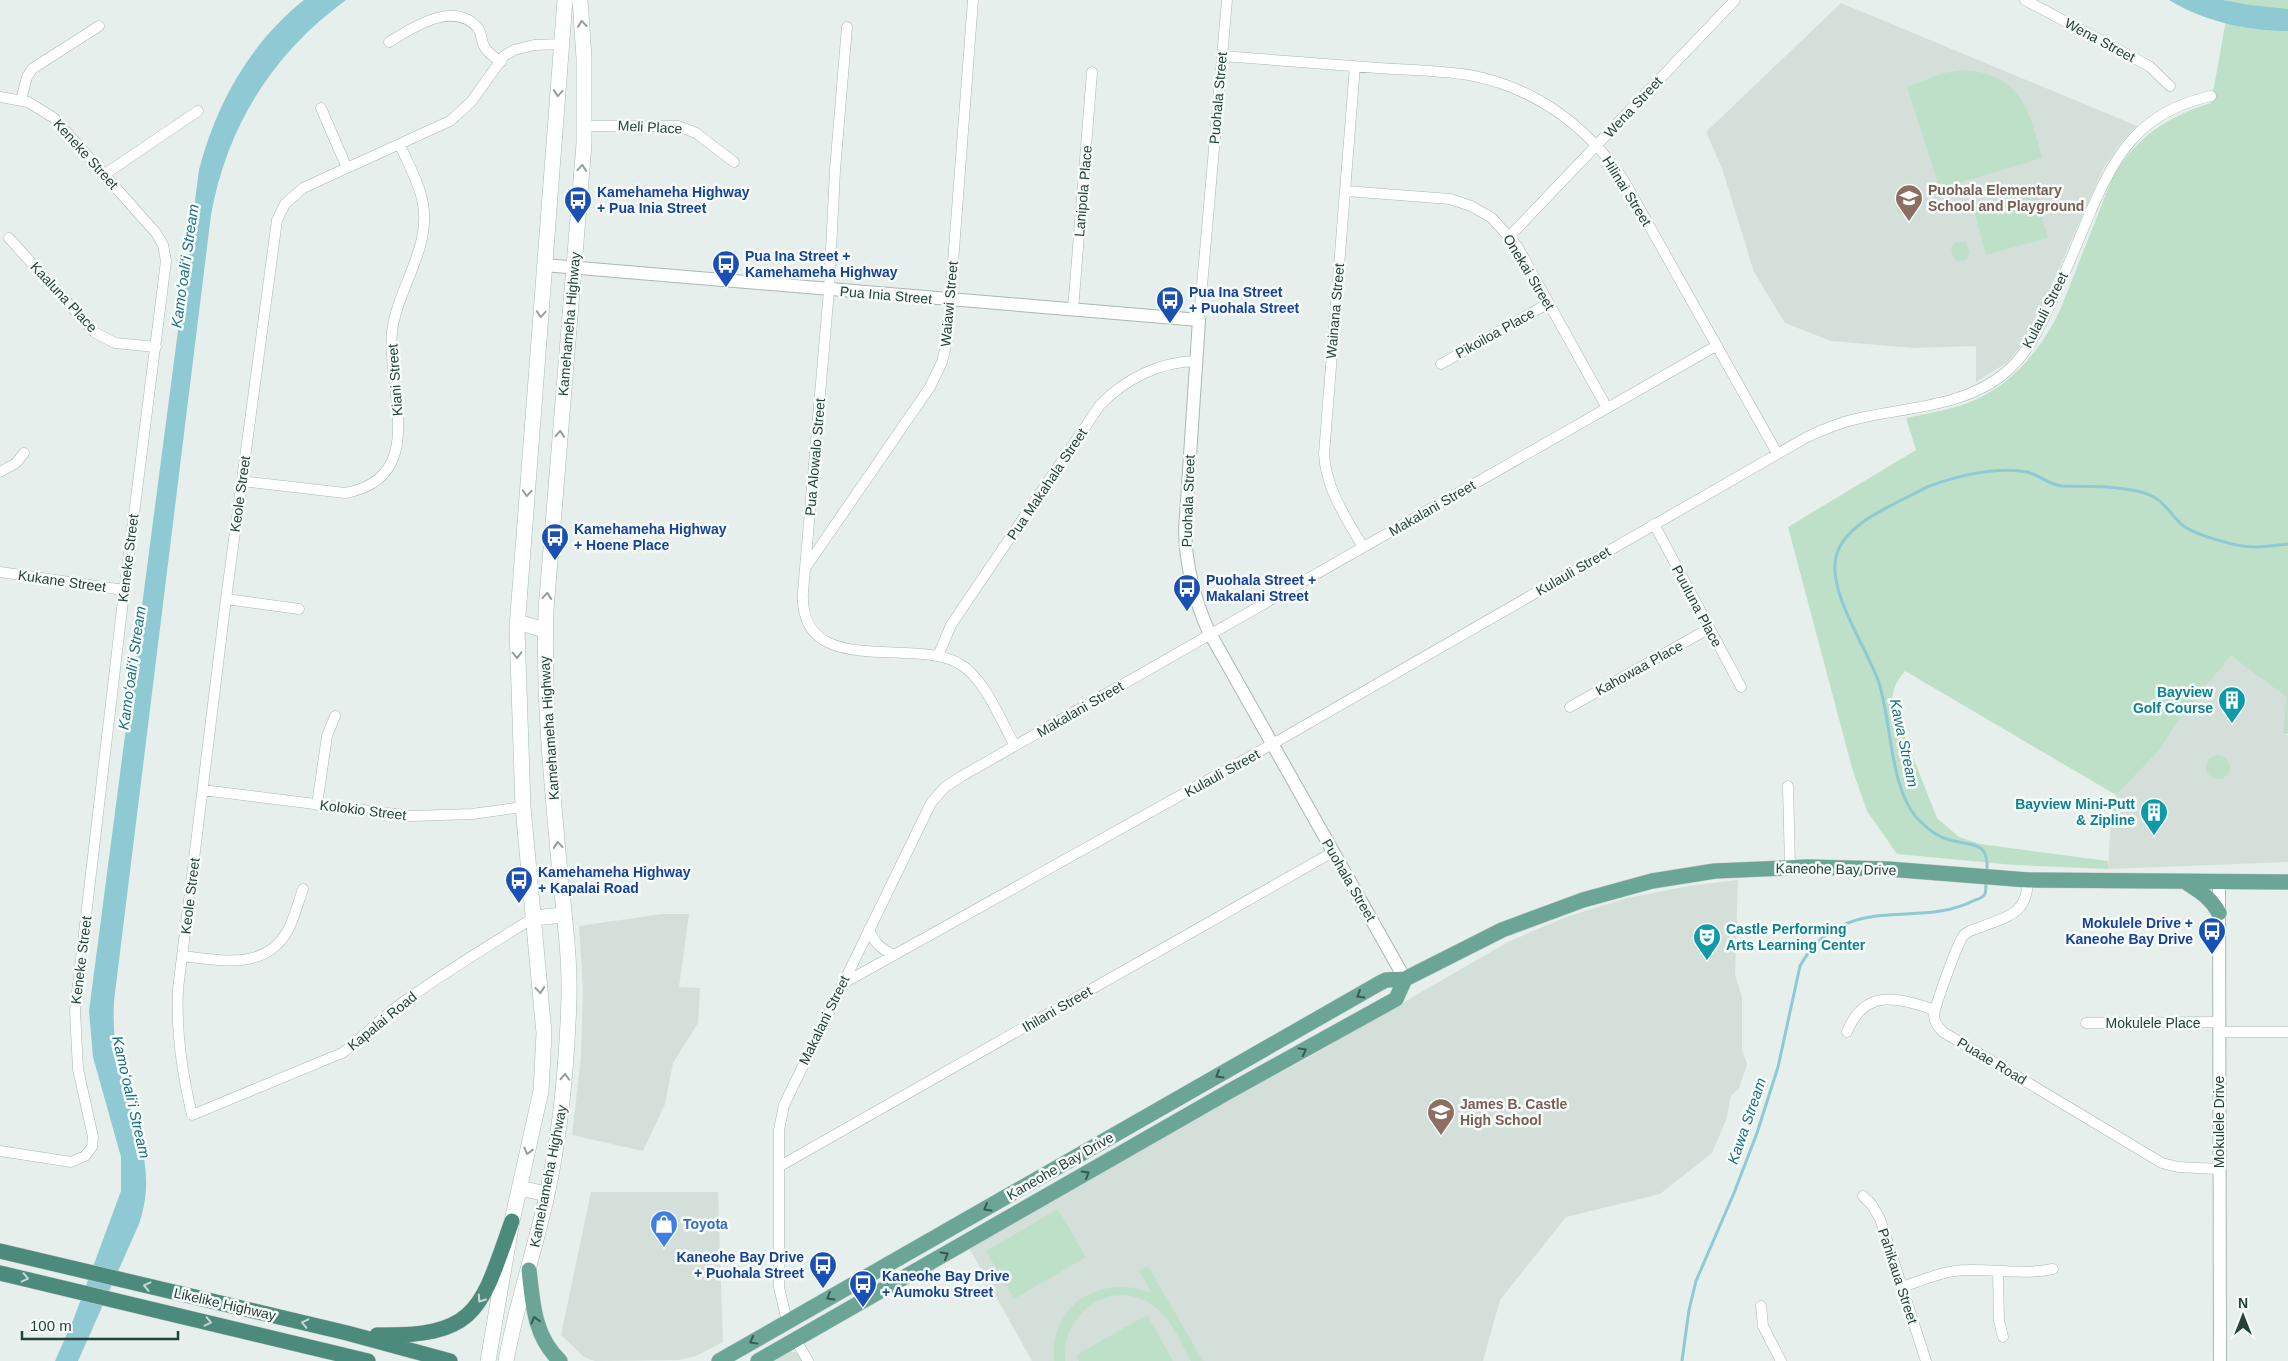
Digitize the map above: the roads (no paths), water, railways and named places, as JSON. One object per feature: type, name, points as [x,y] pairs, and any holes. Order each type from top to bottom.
[{"type":"highway","points":[[353,1334],[422,1334],[440,1330],[464,1319],[479,1303],[489,1287],[512,1221]]},
{"type":"highway","name":"Likelike Highway","points":[[0,1251],[353,1334],[450,1361]]},
{"type":"highway","name":"Likelike Highway","points":[[0,1273],[368,1361]]},
{"type":"main road","name":"Kamehameha Highway","points":[[488,1361],[512,1221],[541,1091],[544,1033],[523,807],[517,622],[565,0]]},
{"type":"main road","name":"Kamehameha Highway","points":[[506,1361],[547,1194],[556,1147],[564,1083],[569,996],[564,915],[546,722],[545,630],[584,126],[584,49],[580,0]]},
{"type":"main road","points":[[562,44],[584,49]]},
{"type":"main road","points":[[517,622],[545,630]]},
{"type":"main road","name":"Kaneohe Bay Drive","points":[[719,1361],[1380,983],[1386,980],[1405,979],[1502,930],[1591,897],[1683,876],[1746,869],[1790,867],[1888,869],[2028,880],[2288,882]]},
{"type":"main road","points":[[2186,882],[2206,894],[2214,902],[2219,913]]},
{"type":"main road","points":[[533,918],[564,915]]},
{"type":"main road","name":"Kaneohe Bay Drive","points":[[758,1361],[1396,999],[1405,979]]},
{"type":"main road","points":[[1271,1046],[1281,1063]]},
{"type":"main road","points":[[519,1188],[547,1194]]},
{"type":"main road","points":[[529,1270],[536,1325],[546,1345],[560,1361]]},
{"type":"main road","points":[[787,1322],[796,1340]]},
{"type":"street","name":"Waiawi Street","points":[[805,568],[934,380],[945,352],[974,0]]},
{"type":"street","name":"Puohala Street","points":[[1227,0],[1199,320],[1185,515],[1185,546],[1194,595],[1211,635],[1405,979]]},
{"type":"street","name":"Wena Street","points":[[1510,236],[1735,0]]},
{"type":"street","name":"Wena Street","points":[[2025,0],[2149,66],[2170,86]]},
{"type":"street","points":[[389,42],[438,13],[452,12],[465,16],[475,24],[486,50],[501,62]]},
{"type":"street","points":[[21,100],[27,77],[32,69],[99,26]]},
{"type":"street","name":"Pua Alowalo Street","points":[[847,27],[835,170],[829,290],[805,568],[803,601],[806,617],[814,631],[826,642],[849,650],[938,656],[961,664],[975,676],[1015,746]]},
{"type":"street","name":"Keole Street","points":[[192,1115],[178,1042],[177,1008],[226,599],[277,220],[285,204],[296,192],[441,126],[458,115],[471,102],[504,56],[520,47],[534,44],[562,44]]},
{"type":"street","name":"Hilinai Street","points":[[1222,56],[1451,73],[1505,85],[1539,100],[1572,121],[1597,145],[1622,179],[1777,453]]},
{"type":"street","name":"Wainana Street","points":[[1355,66],[1324,454],[1326,475],[1332,491],[1363,547]]},
{"type":"street","name":"Lanipola Place","points":[[1073,310],[1092,72]]},
{"type":"street","name":"Keneke Street","points":[[0,96],[21,100],[37,107],[54,118],[156,233],[165,252],[165,270],[156,348],[124,590],[75,1010],[78,1069],[93,1142],[86,1156],[70,1162],[0,1151]]},
{"type":"street","name":"Kulauli Street","points":[[842,984],[1272,744],[1807,437],[1840,424],[1971,393],[2005,373],[2024,354],[2038,331],[2103,183],[2117,157],[2136,134],[2164,114],[2188,102],[2211,96]]},
{"type":"street","points":[[321,108],[347,168]]},
{"type":"street","points":[[105,174],[198,111]]},
{"type":"street","name":"Meli Place","points":[[584,126],[678,126],[696,133],[734,162]]},
{"type":"street","name":"Kiani Street","points":[[242,481],[345,493],[361,489],[375,481],[393,459],[397,450],[399,431],[392,333],[397,310],[422,240],[424,222],[422,196],[400,145]]},
{"type":"street","name":"Onekai Street","points":[[1346,191],[1450,199],[1481,211],[1510,236],[1607,408]]},
{"type":"street","name":"Kaaluna Place","points":[[9,238],[94,332],[115,343],[156,348]]},
{"type":"street","name":"Pua Inia Street","points":[[544,265],[1199,320]]},
{"type":"street","name":"Pikoiloa Place","points":[[1441,364],[1549,303]]},
{"type":"street","name":"Makalani Street","points":[[787,1322],[779,1287],[779,1130],[784,1105],[931,803],[937,795],[953,781],[1716,346]]},
{"type":"street","name":"Pua Makahala Street","points":[[938,656],[951,625],[1100,405],[1124,386],[1160,366],[1173,362],[1196,361]]},
{"type":"street","points":[[0,472],[16,463],[24,453]]},
{"type":"street","name":"Puuluna Place","points":[[1654,524],[1708,629],[1741,687]]},
{"type":"street","name":"Kukane Street","points":[[0,572],[124,590]]},
{"type":"street","points":[[226,599],[300,609]]},
{"type":"street","name":"Kahowaa Place","points":[[1570,707],[1708,629]]},
{"type":"street","points":[[317,805],[327,736],[335,716]]},
{"type":"street","points":[[1788,786],[1790,867]]},
{"type":"street","name":"Kolokio Street","points":[[203,790],[392,814],[429,816],[472,814],[523,807]]},
{"type":"street","name":"Ihilani Street","points":[[780,1166],[1333,852]]},
{"type":"street","points":[[1847,1032],[1860,1011],[1882,999],[1905,1000],[1935,1010],[1962,936],[2018,910],[2027,895],[2028,880]]},
{"type":"street","name":"Mokulele Drive","points":[[2220,882],[2218,1169],[2220,1361]]},
{"type":"street","points":[[182,956],[240,962],[266,953],[286,933],[303,889]]},
{"type":"street","name":"Kapalai Road","points":[[192,1115],[342,1053],[396,1007],[437,978],[533,918]]},
{"type":"street","points":[[869,929],[877,944],[885,951],[894,955]]},
{"type":"street","name":"Puaae Road","points":[[1935,1010],[1935,1021],[1943,1032],[2155,1159],[2178,1167],[2218,1169]]},
{"type":"street","name":"Mokulele Place","points":[[2086,1023],[2219,1027],[2288,1032]]},
{"type":"street","name":"Pahikaua Street","points":[[1863,1196],[1872,1205],[1880,1219],[1926,1361]]},
{"type":"street","points":[[1902,1288],[1949,1272],[1969,1270],[2028,1273],[2053,1269]]},
{"type":"street","points":[[1998,1271],[2002,1337]]},
{"type":"street","points":[[1761,1306],[1762,1326],[1781,1361]]},
{"type":"street","points":[[796,1340],[808,1361]]},
{"type":"water","points":[[304,0],[346,0],[296,43],[257,94],[241,122],[229,151],[218,182],[211,215],[114,1001],[114,1034],[117,1059],[145,1164],[144,1203],[139,1224],[78,1361],[55,1361],[74,1318],[121,1191],[121,1157],[93,1057],[89,1011],[199,170],[215,122],[238,76],[267,35]]},
{"type":"water","points":[[2169,0],[2223,0],[2288,9],[2288,31],[2241,27],[2196,14]]},
{"type":"waterway","name":"Kawa Stream","points":[[1987,874],[1986,855],[1983,850],[1973,845],[1940,837],[1923,824],[1907,804],[1896,770],[1883,696],[1878,680],[1848,616],[1837,583],[1835,567],[1837,553],[1852,531],[1875,514],[1927,487],[1976,473],[2015,470],[2032,473],[2062,486],[2120,488],[2142,492],[2162,503],[2185,527],[2218,540],[2254,547],[2288,544]]},
{"type":"waterway","name":"Kawa Stream","points":[[1682,1361],[1689,1310],[1696,1281],[1734,1193],[1757,1133],[1778,1067],[1800,966],[1804,959],[1820,940],[1840,926],[1864,918],[1927,913],[1959,907],[1983,896],[1985,894],[1986,882]]},
{"type":"place","name":"Puohala Elementary School and Playground","points":[[1909,222]]},
{"type":"place","name":"Kamehameha Highway + Pua Inia Street","points":[[578,224]]},
{"type":"place","name":"Pua Ina Street + Kamehameha Highway","points":[[726,288]]},
{"type":"place","name":"Pua Ina Street + Puohala Street","points":[[1170,324]]},
{"type":"place","name":"Kamehameha Highway + Hoene Place","points":[[555,561]]},
{"type":"place","name":"Puohala Street + Makalani Street","points":[[1187,612]]},
{"type":"place","name":"Bayview Golf Course","points":[[2232,724]]},
{"type":"place","name":"Bayview Mini-Putt & Zipline","points":[[2154,836]]},
{"type":"place","name":"Kamehameha Highway + Kapalai Road","points":[[519,904]]},
{"type":"place","name":"Mokulele Drive + Kaneohe Bay Drive","points":[[2212,955]]},
{"type":"place","name":"Castle Performing Arts Learning Center","points":[[1707,961]]},
{"type":"place","name":"James B. Castle High School","points":[[1441,1136]]},
{"type":"place","name":"Toyota","points":[[664,1248]]},
{"type":"place","name":"Kaneohe Bay Drive + Puohala Street","points":[[823,1289]]},
{"type":"place","name":"Kaneohe Bay Drive + Aumoku Street","points":[[863,1308]]},
{"type":"water label","name":"Kamoʻoaliʻi Stream","points":[[185,266]]},
{"type":"water label","name":"Kamoʻoaliʻi Stream","points":[[132,668]]},
{"type":"water label","name":"Kamoʻoaliʻi Stream","points":[[131,1097]]}]
